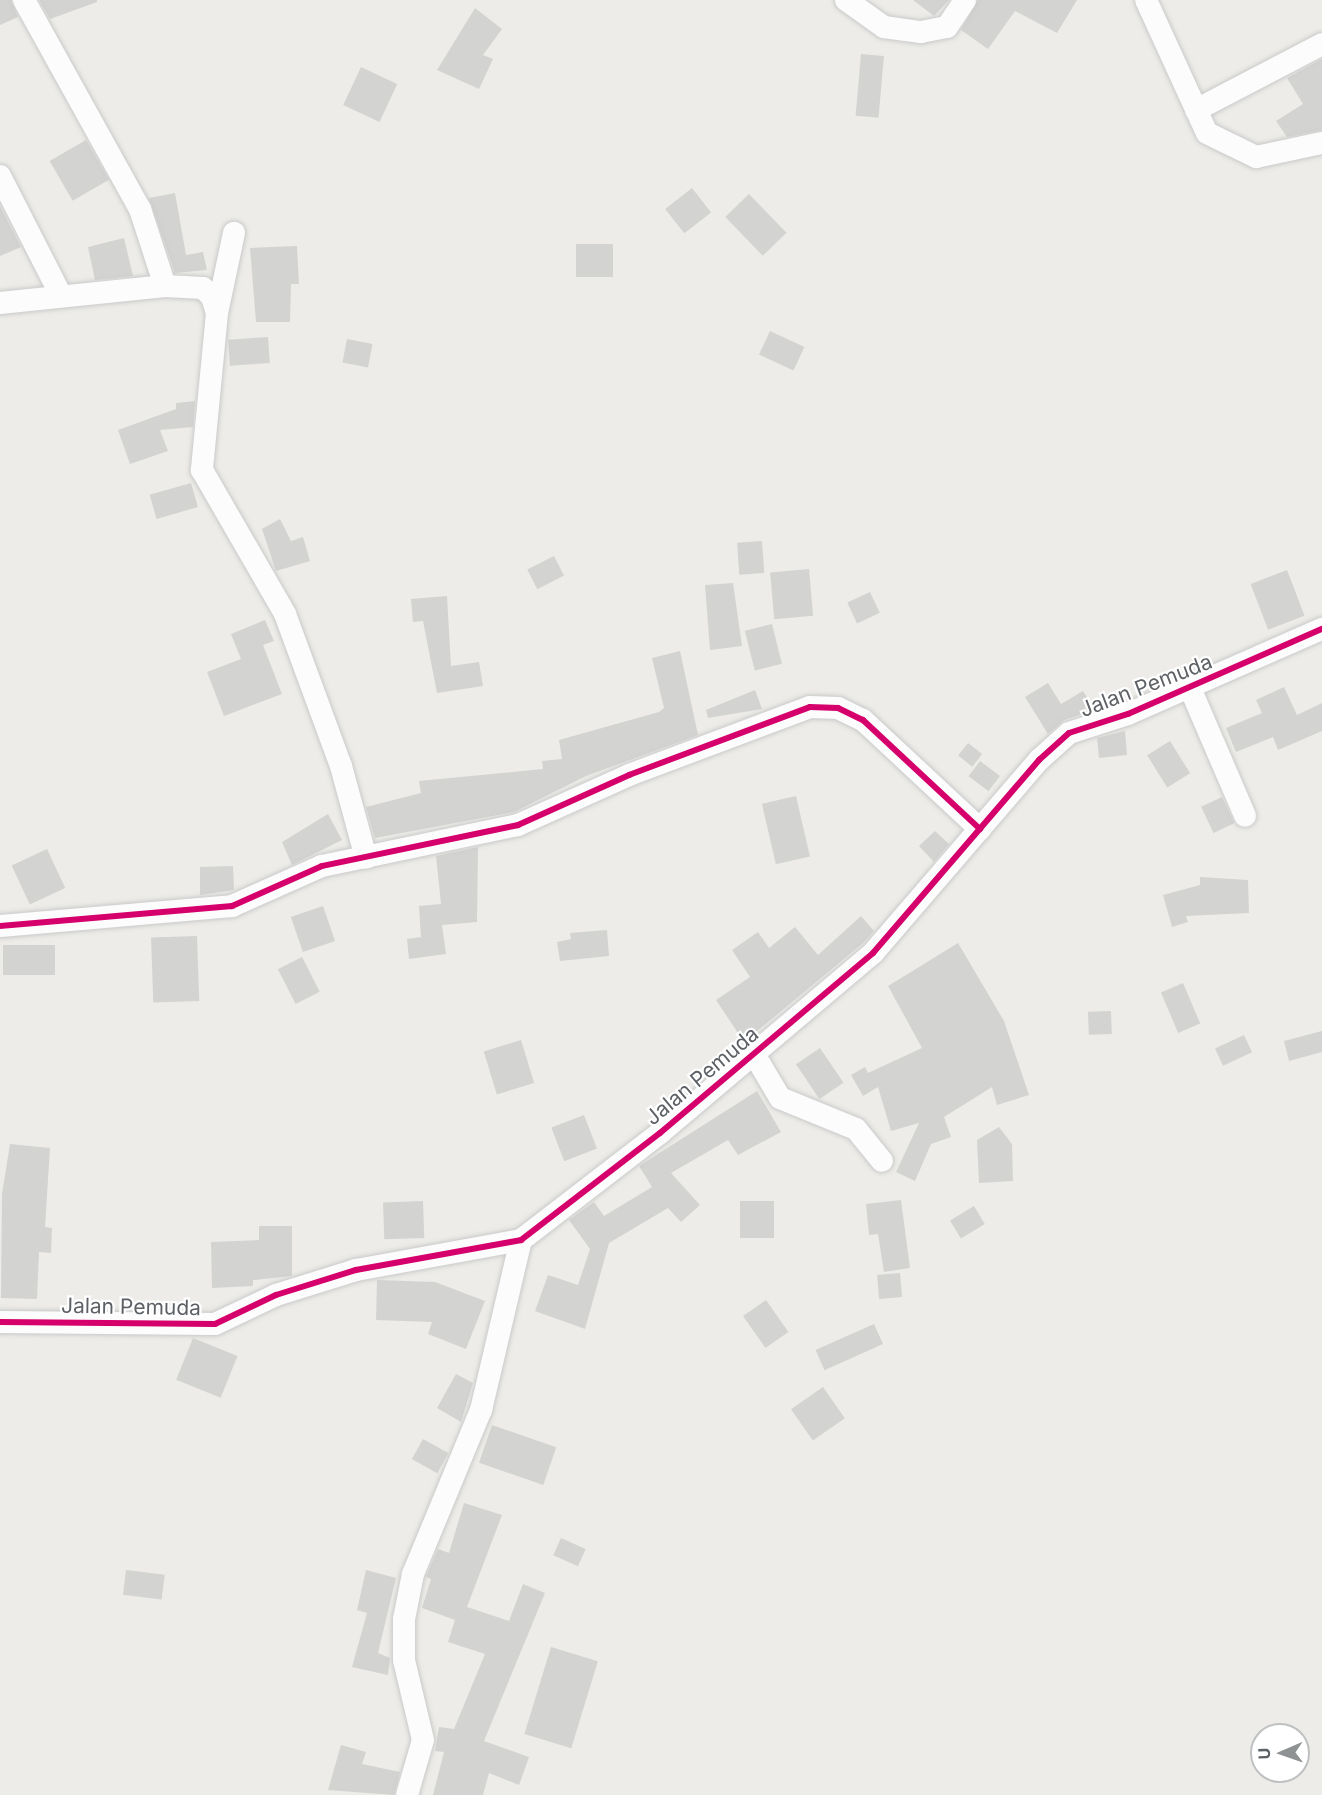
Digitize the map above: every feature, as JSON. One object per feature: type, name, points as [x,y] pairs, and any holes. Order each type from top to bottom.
[{"type":"street","points":[[24,0],[140,209],[165,286]]},
{"type":"street","points":[[846,0],[884,27],[921,32],[947,27],[965,0]]},
{"type":"street","points":[[1146,0],[1207,133],[1256,157],[1322,143]]},
{"type":"street","points":[[1196,110],[1322,44]]},
{"type":"street","points":[[0,176],[60,294]]},
{"type":"street","points":[[234,233],[217,313],[202,470],[285,614],[341,766],[366,858]]},
{"type":"street","points":[[0,303],[60,294],[165,286],[203,288],[217,313]]},
{"type":"street","name":"Jalan Pemuda","points":[[0,1322],[216,1324],[276,1295],[356,1270],[521,1240],[754,1054],[873,953],[980,829],[1068,733],[1190,688],[1322,629]]},
{"type":"street","points":[[1190,688],[1245,816]]},
{"type":"street","points":[[0,926],[232,906],[322,866],[518,825],[629,775],[810,707],[838,708],[863,720],[980,829]]},
{"type":"street","points":[[754,1054],[780,1098],[856,1129],[882,1161]]},
{"type":"street","points":[[407,1795],[423,1740],[404,1660],[411,1585],[481,1410],[521,1240]]},
{"type":"building","points":[[0,0],[11,0],[18,17],[0,25]]},
{"type":"building","points":[[39,0],[97,0],[97,2],[50,19]]},
{"type":"building","points":[[913,0],[949,0],[934,16]]},
{"type":"building","points":[[978,0],[1077,0],[1057,33],[1015,11],[988,49],[961,30]]},
{"type":"building","points":[[475,8],[502,29],[483,55],[493,59],[479,89],[437,70]]},
{"type":"building","points":[[861,54],[884,56],[879,118],[856,116]]},
{"type":"building","points":[[1322,59],[1322,130],[1287,137],[1276,121],[1303,104],[1287,78]]},
{"type":"building","points":[[361,67],[397,84],[380,122],[343,105]]},
{"type":"building","points":[[86,140],[109,180],[73,201],[50,161]]},
{"type":"building","points":[[692,188],[711,212],[684,233],[665,209]]},
{"type":"building","points":[[175,193],[186,255],[203,252],[207,270],[175,273],[149,198]]},
{"type":"building","points":[[749,194],[787,233],[763,256],[725,217]]},
{"type":"building","points":[[0,206],[21,247],[0,256]]},
{"type":"building","points":[[124,238],[133,276],[95,280],[88,247]]},
{"type":"building","points":[[576,244],[613,244],[613,277],[576,277]]},
{"type":"building","points":[[297,246],[299,284],[291,284],[290,322],[256,322],[250,248]]},
{"type":"building","points":[[770,331],[804,347],[793,371],[759,355]]},
{"type":"building","points":[[268,337],[270,363],[230,366],[228,340]]},
{"type":"building","points":[[347,339],[373,344],[368,368],[342,363]]},
{"type":"building","points":[[195,401],[193,427],[160,430],[168,451],[130,464],[118,430],[176,409],[176,403]]},
{"type":"building","points":[[191,483],[198,507],[157,519],[150,495]]},
{"type":"building","points":[[280,519],[291,541],[303,537],[310,561],[276,571],[262,529]]},
{"type":"building","points":[[762,541],[764,573],[739,575],[737,543]]},
{"type":"building","points":[[554,556],[564,576],[537,589],[527,570]]},
{"type":"building","points":[[809,569],[813,616],[774,619],[770,572]]},
{"type":"building","points":[[1287,570],[1305,616],[1268,630],[1251,584]]},
{"type":"building","points":[[733,583],[742,646],[710,650],[705,585]]},
{"type":"building","points":[[870,592],[880,613],[857,623],[847,603]]},
{"type":"building","points":[[447,596],[451,666],[479,662],[483,686],[437,693],[423,621],[413,622],[411,599]]},
{"type":"building","points":[[265,620],[274,641],[263,645],[282,694],[224,716],[207,672],[241,659],[231,634]]},
{"type":"building","points":[[772,624],[782,664],[755,671],[745,631]]},
{"type":"building","points":[[680,651],[698,735],[586,776],[514,812],[375,838],[366,807],[421,793],[419,781],[543,769],[542,761],[562,759],[559,740],[659,712],[664,708],[652,658]]},
{"type":"building","points":[[1048,683],[1061,704],[1083,691],[1095,710],[1064,720],[1048,734],[1025,697]]},
{"type":"building","points":[[1284,687],[1297,715],[1322,703],[1322,731],[1278,750],[1273,737],[1236,752],[1226,728],[1262,713],[1256,700]]},
{"type":"building","points":[[755,690],[762,709],[708,718],[706,710]]},
{"type":"building","points":[[1125,731],[1127,755],[1099,758],[1097,738]]},
{"type":"building","points":[[1170,741],[1190,773],[1167,788],[1147,755]]},
{"type":"building","points":[[968,743],[982,754],[972,767],[958,756]]},
{"type":"building","points":[[980,761],[1000,776],[989,791],[969,776]]},
{"type":"building","points":[[796,796],[810,856],[776,864],[762,804]]},
{"type":"building","points":[[1222,797],[1234,823],[1213,833],[1201,807]]},
{"type":"building","points":[[328,814],[342,840],[292,865],[282,842]]},
{"type":"building","points":[[935,831],[949,844],[934,862],[919,846]]},
{"type":"building","points":[[478,847],[477,922],[442,925],[446,954],[409,959],[407,939],[421,937],[419,906],[441,904],[436,856]]},
{"type":"building","points":[[47,849],[65,888],[30,904],[12,865]]},
{"type":"building","points":[[233,866],[234,890],[200,895],[200,867]]},
{"type":"building","points":[[1200,877],[1248,880],[1249,913],[1186,916],[1188,922],[1172,927],[1163,895],[1200,885]]},
{"type":"building","points":[[323,906],[335,941],[303,952],[291,917]]},
{"type":"building","points":[[861,916],[874,931],[863,943],[744,1042],[716,1000],[750,977],[732,950],[758,932],[769,948],[795,927],[818,955]]},
{"type":"building","points":[[607,930],[609,956],[560,961],[557,942],[571,939],[570,933]]},
{"type":"building","points":[[197,936],[199,1001],[153,1003],[151,938]]},
{"type":"building","points":[[958,943],[1004,1021],[1029,1095],[997,1105],[992,1087],[944,1117],[951,1137],[931,1144],[915,1181],[896,1172],[919,1123],[891,1131],[878,1087],[863,1096],[851,1075],[865,1067],[868,1073],[922,1048],[888,986]]},
{"type":"building","points":[[3,945],[55,945],[55,975],[3,975]]},
{"type":"building","points":[[302,957],[320,992],[296,1004],[278,969]]},
{"type":"building","points":[[1183,983],[1200,1024],[1178,1033],[1161,992]]},
{"type":"building","points":[[1111,1011],[1112,1034],[1089,1035],[1088,1012]]},
{"type":"building","points":[[1322,1031],[1322,1052],[1289,1061],[1284,1041]]},
{"type":"building","points":[[1244,1035],[1252,1052],[1223,1066],[1215,1049]]},
{"type":"building","points":[[521,1040],[534,1083],[497,1094],[484,1051]]},
{"type":"building","points":[[820,1048],[843,1083],[819,1099],[796,1064]]},
{"type":"building","points":[[757,1091],[781,1132],[738,1155],[728,1140],[671,1173],[700,1205],[681,1222],[668,1208],[609,1243],[585,1329],[535,1311],[548,1275],[578,1285],[590,1249],[569,1220],[594,1202],[604,1216],[652,1187],[639,1166]]},
{"type":"building","points":[[584,1115],[597,1149],[564,1161],[551,1128]]},
{"type":"building","points":[[999,1127],[1012,1144],[1013,1181],[979,1183],[977,1140]]},
{"type":"building","points":[[10,1144],[50,1148],[45,1227],[52,1228],[51,1253],[39,1252],[37,1299],[1,1298],[2,1194]]},
{"type":"building","points":[[901,1200],[910,1268],[884,1272],[878,1234],[869,1235],[866,1204]]},
{"type":"building","points":[[423,1201],[424,1238],[384,1239],[383,1202]]},
{"type":"building","points":[[740,1201],[774,1201],[774,1238],[740,1238]]},
{"type":"building","points":[[974,1206],[985,1224],[961,1238],[950,1220]]},
{"type":"building","points":[[259,1226],[292,1226],[292,1276],[253,1280],[253,1286],[212,1288],[211,1242],[259,1240]]},
{"type":"building","points":[[900,1273],[902,1297],[879,1299],[877,1275]]},
{"type":"building","points":[[377,1280],[435,1282],[485,1301],[466,1349],[428,1334],[432,1322],[376,1320]]},
{"type":"building","points":[[766,1300],[788,1332],[765,1348],[743,1316]]},
{"type":"building","points":[[874,1324],[883,1344],[824,1370],[816,1350]]},
{"type":"building","points":[[193,1338],[238,1356],[221,1398],[176,1380]]},
{"type":"building","points":[[456,1374],[473,1383],[461,1422],[437,1408]]},
{"type":"building","points":[[823,1387],[845,1418],[813,1440],[791,1409]]},
{"type":"building","points":[[492,1425],[556,1447],[543,1485],[479,1463]]},
{"type":"building","points":[[423,1439],[448,1453],[437,1473],[412,1459]]},
{"type":"building","points":[[464,1503],[502,1515],[467,1607],[509,1621],[523,1584],[545,1593],[484,1741],[529,1757],[519,1785],[489,1773],[483,1795],[433,1795],[444,1752],[435,1751],[439,1727],[454,1729],[485,1654],[448,1642],[455,1620],[422,1608],[431,1579],[426,1577],[438,1549],[449,1553]]},
{"type":"building","points":[[561,1538],[586,1549],[578,1566],[553,1555]]},
{"type":"building","points":[[126,1570],[165,1575],[162,1600],[123,1595]]},
{"type":"building","points":[[366,1570],[396,1578],[378,1653],[390,1658],[388,1675],[352,1667],[367,1613],[357,1610]]},
{"type":"building","points":[[551,1647],[598,1661],[571,1748],[524,1734]]},
{"type":"building","points":[[341,1745],[366,1752],[362,1764],[400,1772],[394,1795],[328,1790]]},
{"type":"cycle path","points":[[0,1322],[215,1324],[276,1295],[356,1270],[521,1240],[660,1133],[873,953],[1039,760],[1069,733],[1128,714],[1322,629]]},
{"type":"cycle path","points":[[0,926],[232,906],[322,866],[518,825],[629,775],[810,707],[838,708],[863,720],[980,829]]}]
